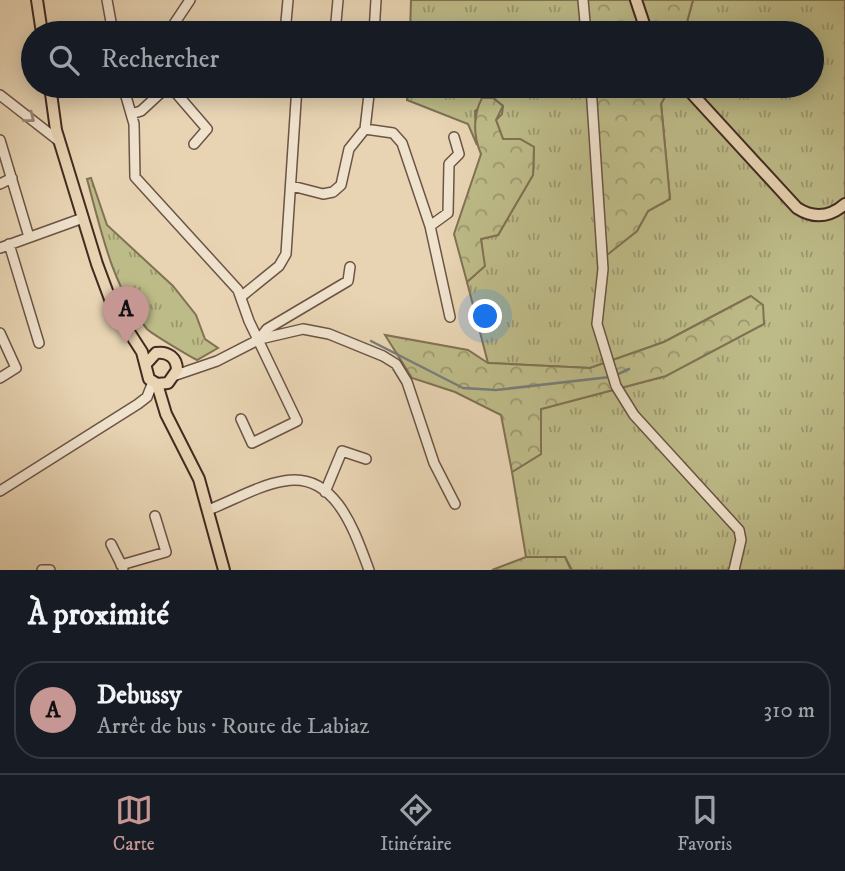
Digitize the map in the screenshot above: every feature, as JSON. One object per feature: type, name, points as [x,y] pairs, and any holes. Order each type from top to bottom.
[{"type":"main road","points":[[37,0],[40,21]]},
{"type":"main road","points":[[636,0],[643,21]]},
{"type":"main road","points":[[52,98],[60,142],[113,307],[133,336],[146,364],[146,374],[155,383],[166,414],[198,479],[224,570]]},
{"type":"main road","points":[[696,98],[797,208],[806,214],[827,215],[845,204]]},
{"type":"main road","points":[[133,336],[156,353],[166,353],[176,362],[166,414]]},
{"type":"main road","points":[[146,364],[156,353]]},
{"type":"main road","points":[[155,383],[174,378]]},
{"type":"street","points":[[107,0],[111,21]]},
{"type":"street","points":[[176,21],[190,0]]},
{"type":"street","points":[[286,21],[288,0]]},
{"type":"street","points":[[336,21],[338,0]]},
{"type":"street","points":[[375,21],[376,0]]},
{"type":"street","points":[[583,0],[585,21]]},
{"type":"street","points":[[0,95],[60,142]]},
{"type":"street","points":[[126,98],[131,114],[135,177],[242,296],[249,321],[260,339],[297,421],[252,443],[241,419]]},
{"type":"street","points":[[131,114],[141,111],[156,98]]},
{"type":"street","points":[[180,98],[207,129],[194,144]]},
{"type":"street","points":[[242,296],[284,261],[292,186],[296,98]]},
{"type":"street","points":[[292,186],[323,194],[337,190],[343,178],[352,142],[365,129],[369,98]]},
{"type":"street","points":[[593,98],[603,269],[597,324],[611,372],[620,396],[634,415],[738,530],[741,540],[734,570]]},
{"type":"street","points":[[365,129],[386,131],[398,136],[430,226],[450,317]]},
{"type":"street","points":[[430,226],[448,213],[449,164],[459,154],[454,136]]},
{"type":"street","points":[[0,139],[29,237]]},
{"type":"street","points":[[0,184],[12,177]]},
{"type":"street","points":[[39,343],[4,246],[83,218]]},
{"type":"street","points":[[260,339],[267,329],[348,281],[350,267]]},
{"type":"street","points":[[174,378],[217,361],[260,339],[289,331],[319,331],[396,364],[407,382],[434,463],[455,504]]},
{"type":"street","points":[[0,333],[16,368],[0,378]]},
{"type":"street","points":[[176,362],[197,367]]},
{"type":"street","points":[[0,491],[147,397],[155,383]]},
{"type":"street","points":[[147,397],[162,401]]},
{"type":"street","points":[[325,492],[342,452],[366,459]]},
{"type":"street","points":[[208,510],[283,481],[299,481],[325,492],[343,508],[369,570]]},
{"type":"street","points":[[111,544],[122,567],[166,552],[155,516]]},
{"type":"street","points":[[42,570],[50,570]]},
{"type":"green space","points":[[411,0],[586,0],[588,21],[410,21]]},
{"type":"green space","points":[[586,0],[693,0],[687,21],[588,21]]},
{"type":"green space","points":[[693,0],[845,0],[845,570],[572,570],[565,557],[526,557],[512,472],[541,454],[541,409],[666,376],[751,296],[664,342],[590,368],[488,363],[467,282],[484,266],[481,239],[498,235],[533,175],[534,147],[520,139],[503,139],[496,120],[502,114],[503,106],[493,98],[594,98],[607,254],[637,231],[648,211],[670,199],[661,103],[664,98],[824,98],[824,21],[687,21]]},
{"type":"green space","points":[[482,98],[493,98],[503,106],[496,120],[503,139],[520,139],[534,147],[533,175],[498,235],[481,239],[485,266],[467,282],[454,234],[481,154],[475,126]]},
{"type":"green space","points":[[493,98],[475,111],[477,145],[468,124],[407,100]]},
{"type":"green space","points":[[594,98],[664,98],[661,104],[670,199],[648,211],[637,231],[607,255]]},
{"type":"green space","points":[[91,178],[107,225],[173,286],[196,315],[205,339],[218,348],[197,360],[147,329],[135,313],[109,257],[87,179]]},
{"type":"green space","points":[[751,296],[763,305],[764,324],[666,376],[541,409],[541,454],[512,472],[501,415],[455,392],[412,378],[385,335],[468,350],[488,363],[590,368],[664,342]]},
{"type":"green space","points":[[526,557],[565,557],[571,570],[492,570]]},
{"type":"waterway","points":[[371,341],[463,388],[496,390],[610,377]]},
{"type":"waterway","points":[[616,375],[629,369]]},
{"type":"place","name":"Debussy","points":[[126,344]]}]
